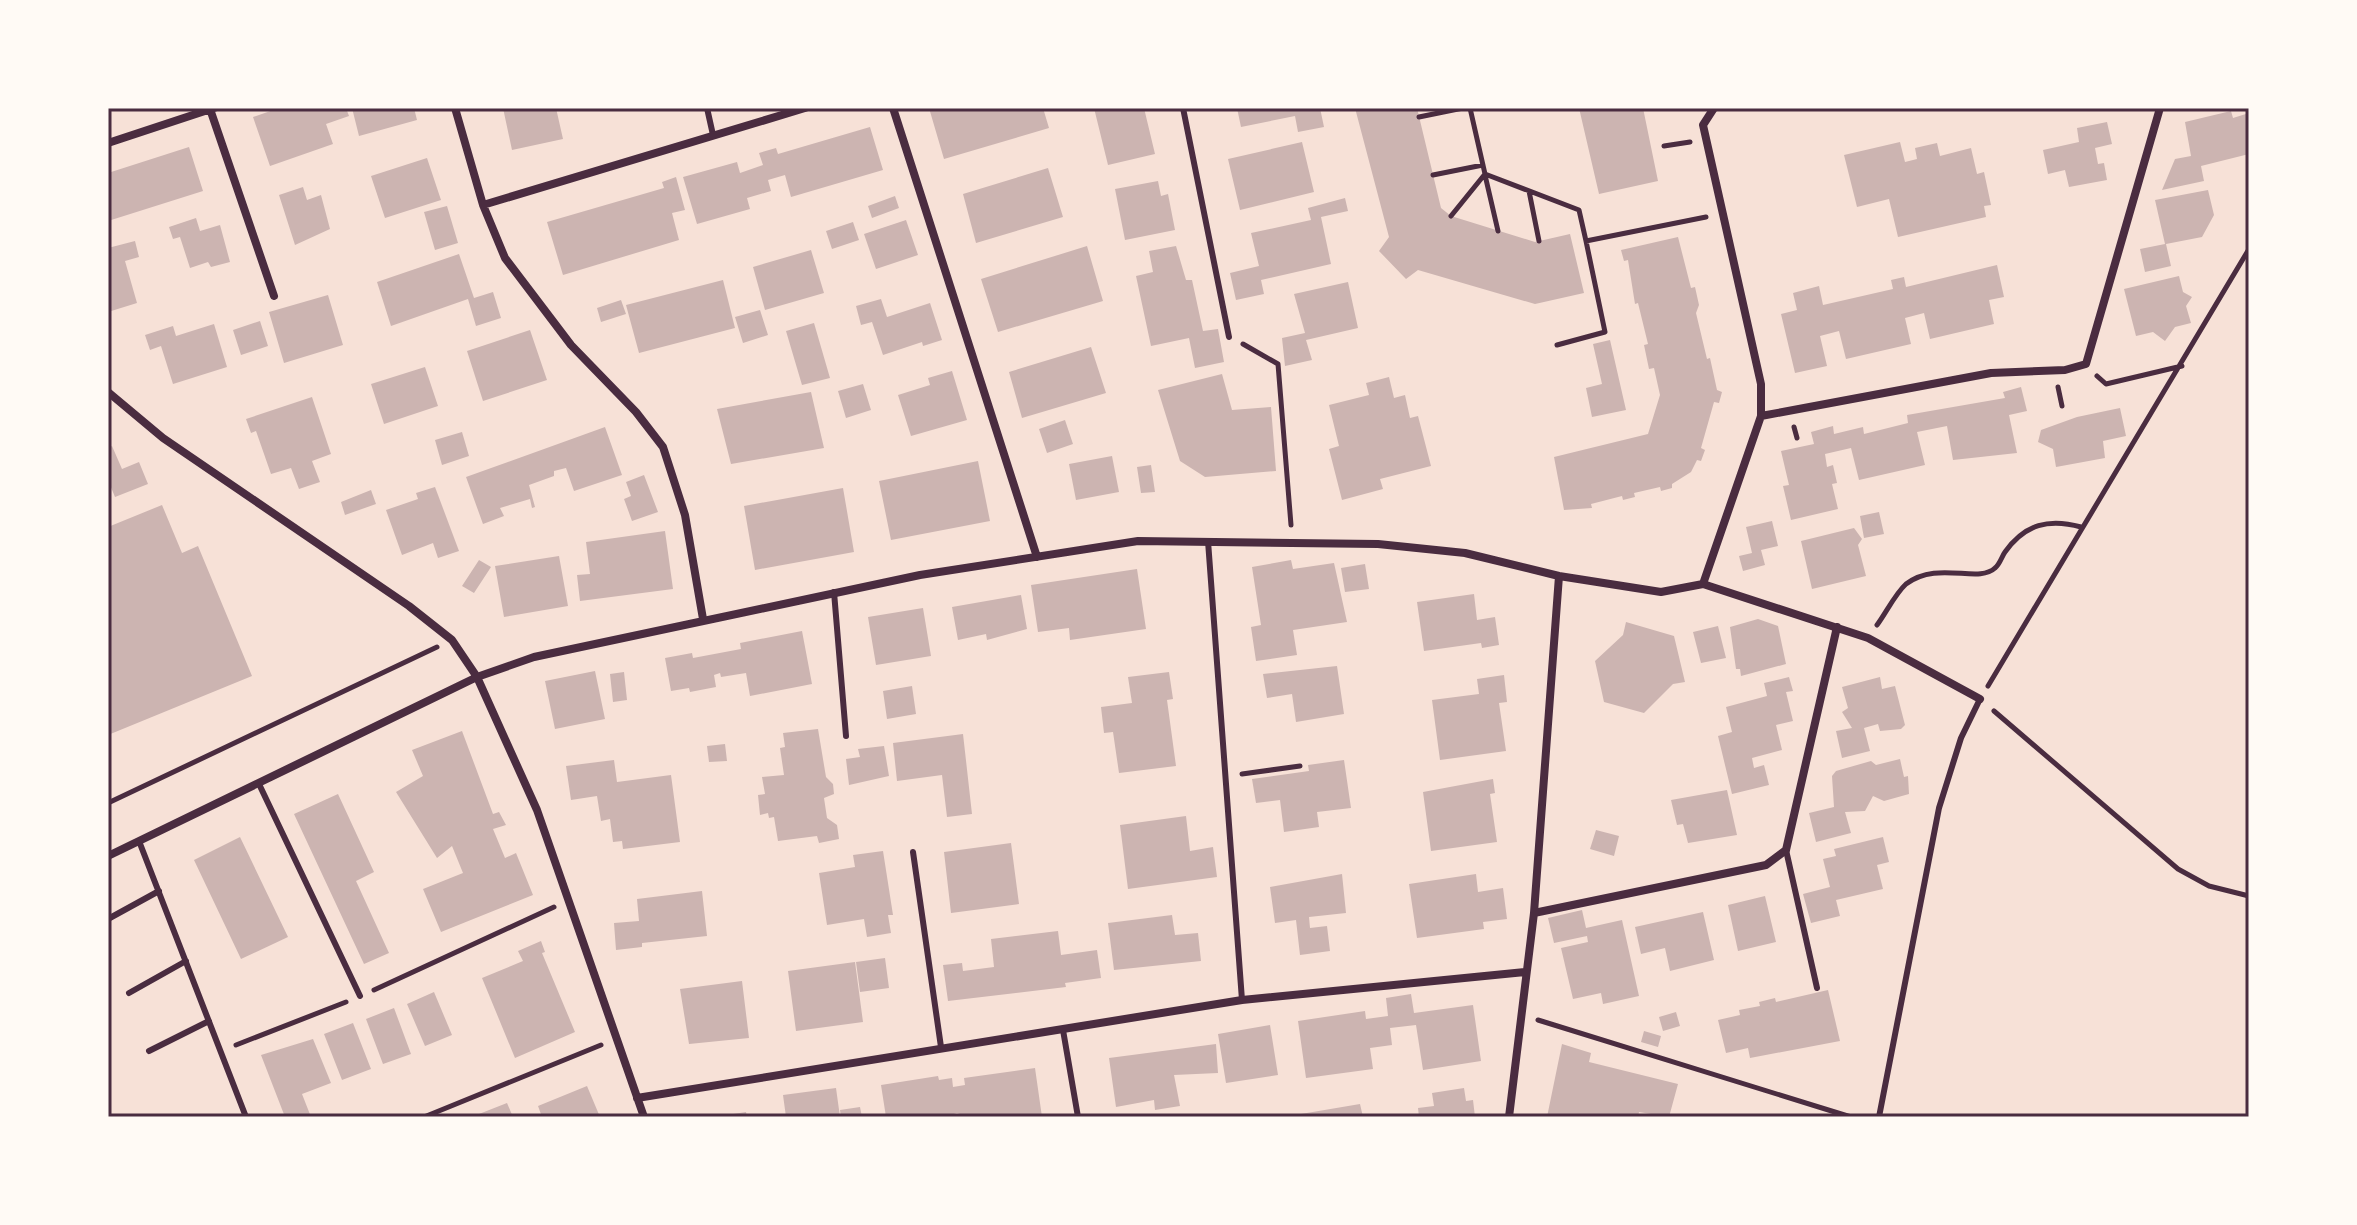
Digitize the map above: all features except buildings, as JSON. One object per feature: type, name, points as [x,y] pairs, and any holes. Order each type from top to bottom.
[{"type":"street","points":[[455,108],[483,205],[505,258],[571,345],[628,402],[663,447],[685,515],[703,619]]},
{"type":"street","points":[[483,205],[805,108]]},
{"type":"street","points":[[893,108],[1037,557]]},
{"type":"street","points":[[1703,584],[1761,416],[1761,384],[1703,125],[1714,108]]},
{"type":"street","points":[[1761,416],[1991,373],[2065,370],[2086,364],[2160,108]]},
{"type":"street","points":[[108,143],[212,109],[274,296]]},
{"type":"street","points":[[108,392],[163,438],[409,606],[452,640],[477,677],[537,810],[644,1117]]},
{"type":"street","points":[[108,856],[477,677],[534,657],[920,575],[1138,541],[1378,544],[1465,553],[1559,576],[1661,592],[1703,584],[1868,638],[1980,699]]},
{"type":"street","points":[[1509,1117],[1534,913],[1559,576]]},
{"type":"street","points":[[1534,913],[1766,865],[1786,850],[1837,627]]},
{"type":"street","points":[[637,1098],[1242,1000],[1525,972]]},
{"type":"lane","points":[[707,108],[713,135]]},
{"type":"lane","points":[[1183,108],[1229,337]]},
{"type":"lane","points":[[1208,541],[1242,1000]]},
{"type":"lane","points":[[834,592],[846,736]]},
{"type":"lane","points":[[1879,1117],[1939,808],[1961,738],[1980,699]]},
{"type":"lane","points":[[259,784],[360,996]]},
{"type":"lane","points":[[139,841],[246,1117]]},
{"type":"lane","points":[[1786,850],[1817,988]]},
{"type":"lane","points":[[913,852],[941,1047]]},
{"type":"lane","points":[[108,919],[159,891]]},
{"type":"lane","points":[[129,993],[186,961]]},
{"type":"lane","points":[[149,1051],[209,1021]]},
{"type":"lane","points":[[1063,1030],[1078,1117]]},
{"type":"path","points":[[1419,117],[1463,108]]},
{"type":"path","points":[[1470,108],[1498,231]]},
{"type":"path","points":[[1433,175],[1483,165]]},
{"type":"path","points":[[1485,174],[1579,210],[1605,332],[1557,345]]},
{"type":"path","points":[[1451,216],[1485,174]]},
{"type":"path","points":[[1529,191],[1539,241]]},
{"type":"path","points":[[1586,241],[1723,214]]},
{"type":"path","points":[[2249,249],[2182,366],[2081,527],[1980,699],[2178,869],[2209,886],[2249,896]]},
{"type":"path","points":[[1229,337],[1278,364],[1292,542]]},
{"type":"path","points":[[2086,364],[2106,384],[2182,366]]},
{"type":"path","points":[[1868,638],[1904,586],[1927,573],[1981,574],[1995,568],[2024,531],[2034,525],[2059,521],[2081,527]]},
{"type":"path","points":[[108,803],[452,640]]},
{"type":"path","points":[[1225,776],[1300,766]]},
{"type":"path","points":[[221,1051],[360,996],[569,900]]},
{"type":"path","points":[[1520,1015],[1851,1117]]},
{"type":"path","points":[[424,1117],[619,1038]]}]
